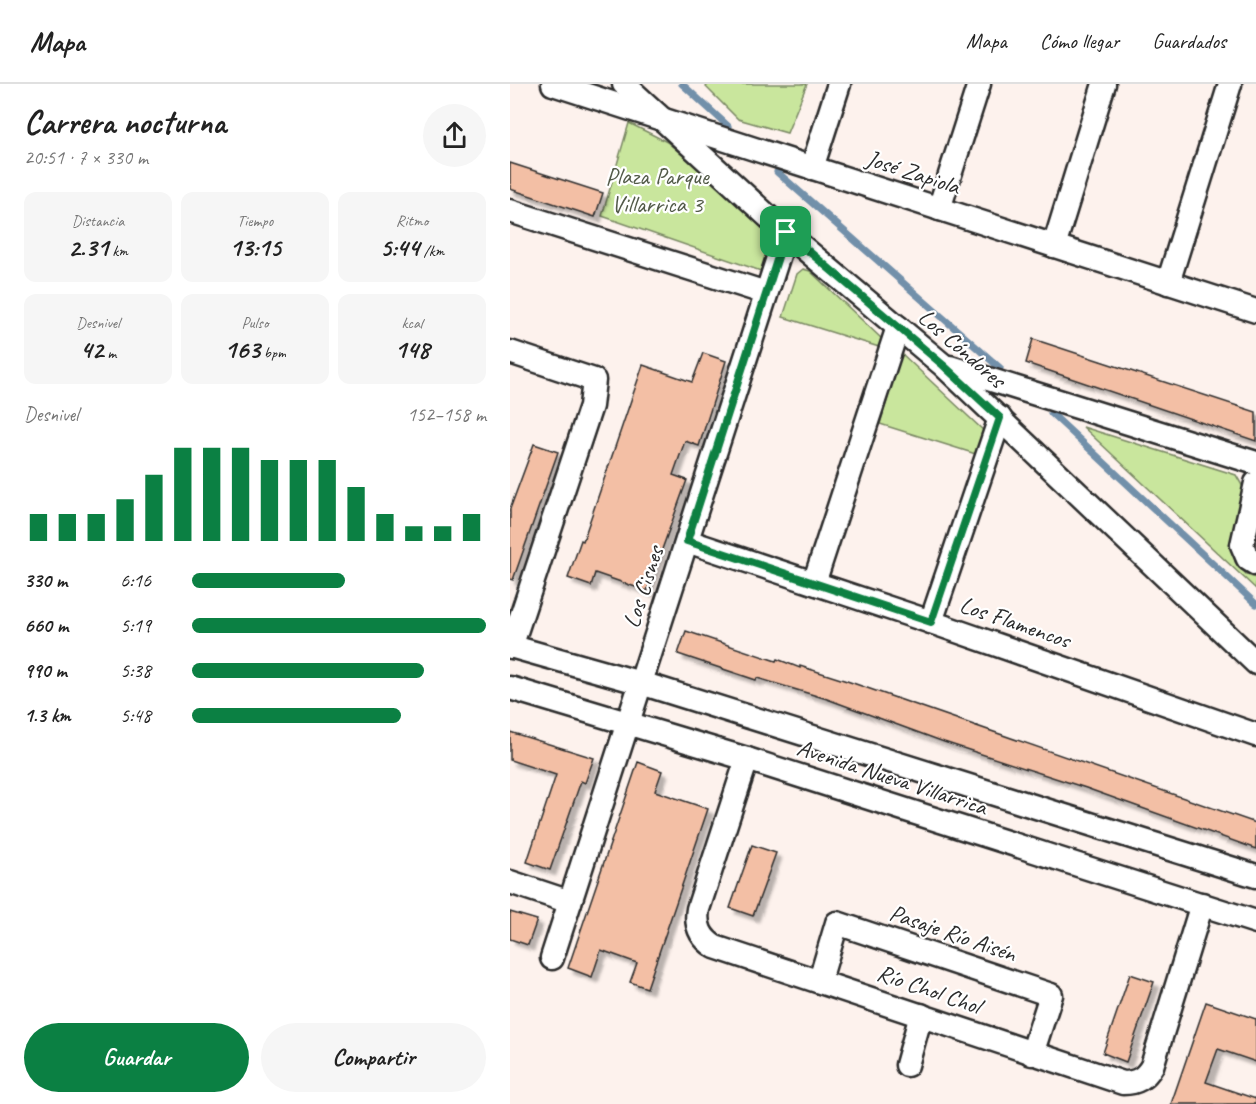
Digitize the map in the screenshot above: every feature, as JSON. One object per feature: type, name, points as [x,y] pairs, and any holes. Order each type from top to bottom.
[{"type":"street","name":"José Zapiola","points":[[554,84],[1256,311]]},
{"type":"street","name":"Los Cóndores","points":[[624,84],[786,232],[943,365],[1256,663]]},
{"type":"street","points":[[812,168],[839,84]]},
{"type":"street","points":[[939,209],[979,84]]},
{"type":"street","points":[[1054,246],[1104,84]]},
{"type":"street","points":[[1168,283],[1230,84]]},
{"type":"street","points":[[510,211],[766,293]]},
{"type":"street","name":"Los Cisnes","points":[[552,958],[786,232]]},
{"type":"street","points":[[814,583],[898,327]]},
{"type":"street","points":[[510,352],[594,380],[591,406],[510,646]]},
{"type":"street","points":[[943,365],[1256,463]]},
{"type":"street","points":[[931,622],[1000,418]]},
{"type":"street","points":[[1256,483],[1242,545],[1248,559],[1256,564]]},
{"type":"street","name":"Los Flamencos","points":[[687,541],[931,622],[1256,735]]},
{"type":"street","name":"Avenida Nueva Villarrica","points":[[510,646],[640,683],[1256,876]]},
{"type":"street","name":"Avenida Nueva Villarrica","points":[[510,688],[747,759],[1256,922]]},
{"type":"street","name":"Río Chol Chol","points":[[747,759],[698,909],[699,930],[703,936],[715,946],[1123,1083],[1138,1081],[1152,1066],[1202,904]]},
{"type":"street","points":[[510,882],[570,902]]},
{"type":"street","name":"Pasaje Río Aisén","points":[[820,980],[837,922],[1051,995],[1032,1053]]},
{"type":"street","points":[[907,1065],[921,1015]]},
{"type":"green space","points":[[708,84],[807,84],[787,133],[738,119],[706,87]]},
{"type":"green space","name":"Plaza Parque Villarrica 3","points":[[629,123],[667,142],[775,233],[761,271],[602,216]]},
{"type":"green space","points":[[803,269],[810,271],[882,339],[879,347],[783,317],[797,274]]},
{"type":"green space","points":[[901,353],[986,433],[979,455],[880,424]]},
{"type":"green space","points":[[1083,427],[1236,475],[1243,487],[1233,545],[1235,562],[1247,575],[1256,578],[1256,589]]},
{"type":"building","points":[[510,163],[603,193],[595,217],[510,189]]},
{"type":"building","points":[[1033,339],[1256,412],[1256,441],[1026,363]]},
{"type":"building","points":[[703,353],[726,361],[699,446],[685,441],[673,475],[687,480],[647,591],[595,573],[591,586],[568,578],[581,540],[583,541],[643,365],[692,382]]},
{"type":"building","points":[[534,444],[558,452],[513,580],[510,579],[510,509]]},
{"type":"building","points":[[686,631],[776,661],[777,659],[847,681],[1256,823],[1256,849],[1086,788],[944,742],[827,699],[757,678],[756,680],[678,654]]},
{"type":"building","points":[[510,732],[594,758],[585,783],[581,781],[550,870],[527,862],[556,775],[510,760]]},
{"type":"building","points":[[638,762],[662,771],[655,791],[708,809],[647,988],[630,982],[637,963],[601,950],[592,977],[568,968]]},
{"type":"building","points":[[752,845],[776,853],[753,916],[730,908]]},
{"type":"building","points":[[510,912],[537,920],[528,945],[510,939]]},
{"type":"building","points":[[1130,974],[1154,982],[1126,1062],[1103,1053]]},
{"type":"building","points":[[1206,1002],[1256,1019],[1256,1062],[1218,1049],[1206,1082],[1256,1099],[1256,1104],[1171,1104]]},
{"type":"waterway","points":[[682,84],[728,126]]},
{"type":"waterway","points":[[777,172],[1000,368]]},
{"type":"waterway","points":[[1051,413],[1256,604]]},
{"type":"route","points":[[786,232],[943,365],[1000,418],[931,622],[687,541],[786,232]]}]
